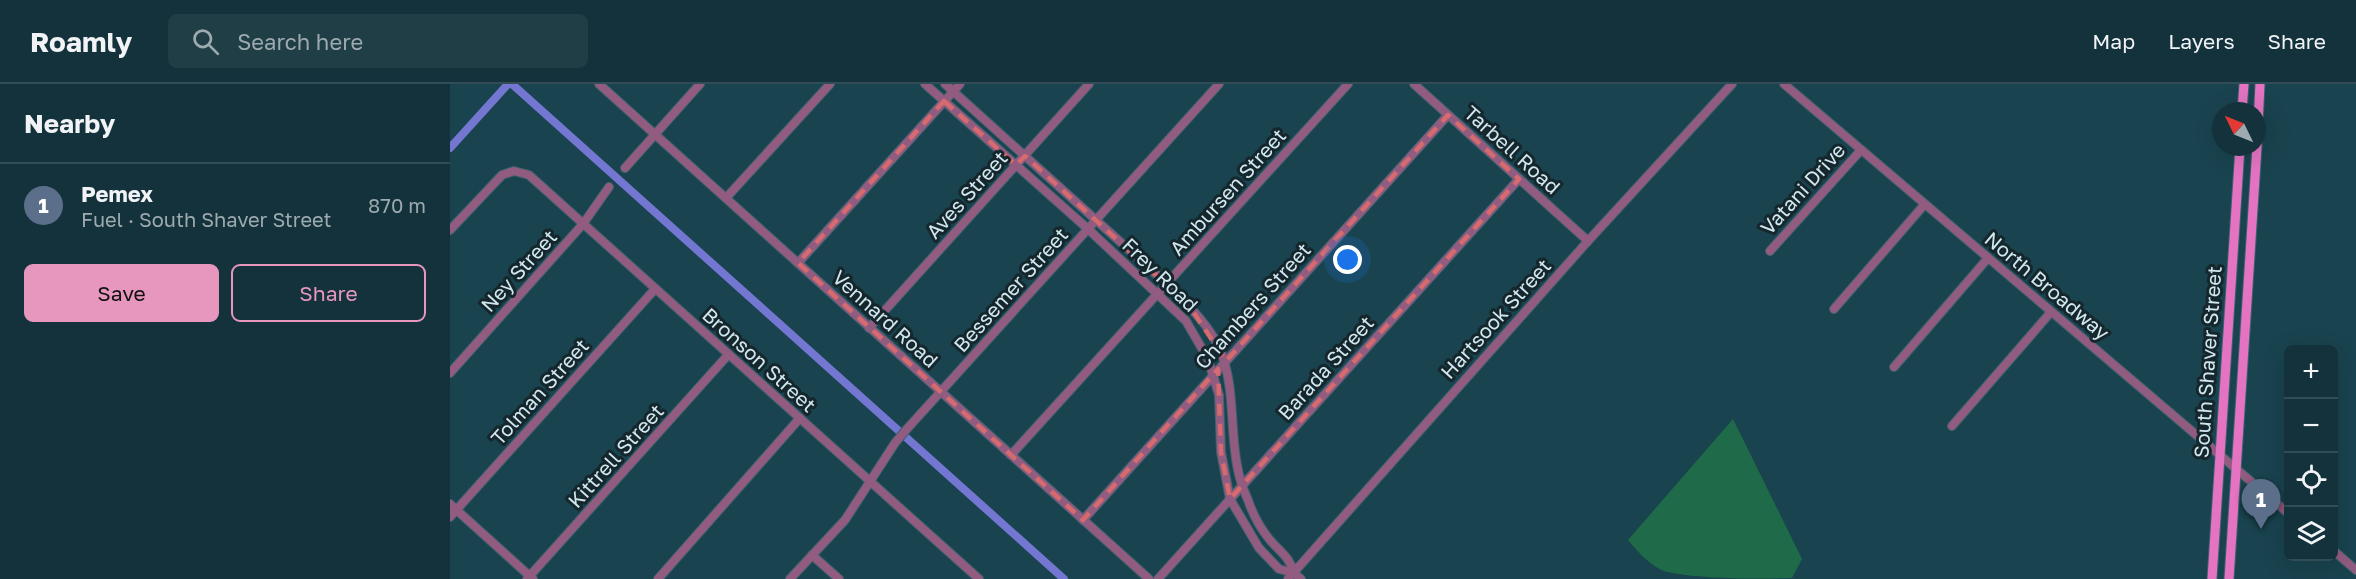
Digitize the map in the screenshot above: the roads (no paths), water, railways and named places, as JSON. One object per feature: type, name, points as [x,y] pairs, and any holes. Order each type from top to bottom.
[{"type":"main road","points":[[2243,102],[2244,84]]},
{"type":"main road","name":"South Shaver Street","points":[[2259,102],[2260,84]]},
{"type":"main road","name":"South Shaver Street","points":[[2212,579],[2240,156]]},
{"type":"main road","name":"South Shaver Street","points":[[2229,579],[2257,156]]},
{"type":"main road","points":[[2234,233],[2251,234]]},
{"type":"street","name":"Vennard Road","points":[[599,84],[1149,579]]},
{"type":"street","points":[[625,168],[700,84]]},
{"type":"street","points":[[726,198],[830,84]]},
{"type":"street","name":"Frey Road","points":[[925,84],[1158,294],[1196,335],[1208,359],[1219,395],[1221,452],[1230,499],[1259,548],[1279,569],[1301,579]]},
{"type":"street","name":"Frey Road","points":[[945,84],[1167,284],[1188,304],[1209,330],[1221,352],[1224,363],[1231,397],[1237,466],[1243,485],[1257,521],[1273,543],[1290,560],[1291,576]]},
{"type":"street","points":[[798,263],[960,84]]},
{"type":"street","name":"Aves Street","points":[[870,328],[1089,84]]},
{"type":"street","name":"Bessemer Street","points":[[790,579],[844,520],[906,430],[1219,84]]},
{"type":"street","name":"Ambursen Street","points":[[1011,455],[1348,84]]},
{"type":"street","name":"Tarbell Road","points":[[1414,84],[1588,241]]},
{"type":"street","name":"Hartsook Street","points":[[1291,576],[1588,241],[1732,84]]},
{"type":"street","name":"North Broadway","points":[[1784,84],[2284,509]]},
{"type":"street","name":"Chambers Street","points":[[1083,520],[1448,115]]},
{"type":"street","name":"Vatani Drive","points":[[1770,251],[1861,150]]},
{"type":"street","name":"Bronson Street","points":[[450,230],[502,175],[514,171],[529,176],[979,579]]},
{"type":"street","name":"Barada Street","points":[[1158,579],[1519,179]]},
{"type":"street","name":"Ney Street","points":[[450,373],[583,224],[609,188]]},
{"type":"street","points":[[1834,309],[1924,205]]},
{"type":"street","points":[[1894,367],[1988,258]]},
{"type":"street","name":"Tolman Street","points":[[450,517],[453,507],[655,289]]},
{"type":"street","points":[[1952,426],[2051,312]]},
{"type":"street","name":"Kittrell Street","points":[[530,578],[728,354]]},
{"type":"street","points":[[658,579],[800,418]]},
{"type":"street","points":[[453,507],[530,578]]},
{"type":"street","points":[[2338,554],[2356,570]]},
{"type":"street","points":[[812,555],[839,579]]},
{"type":"waterway","points":[[450,148],[508,84]]},
{"type":"waterway","points":[[512,84],[1064,579]]},
{"type":"place","name":"Pemex","points":[[2261,529]]}]
